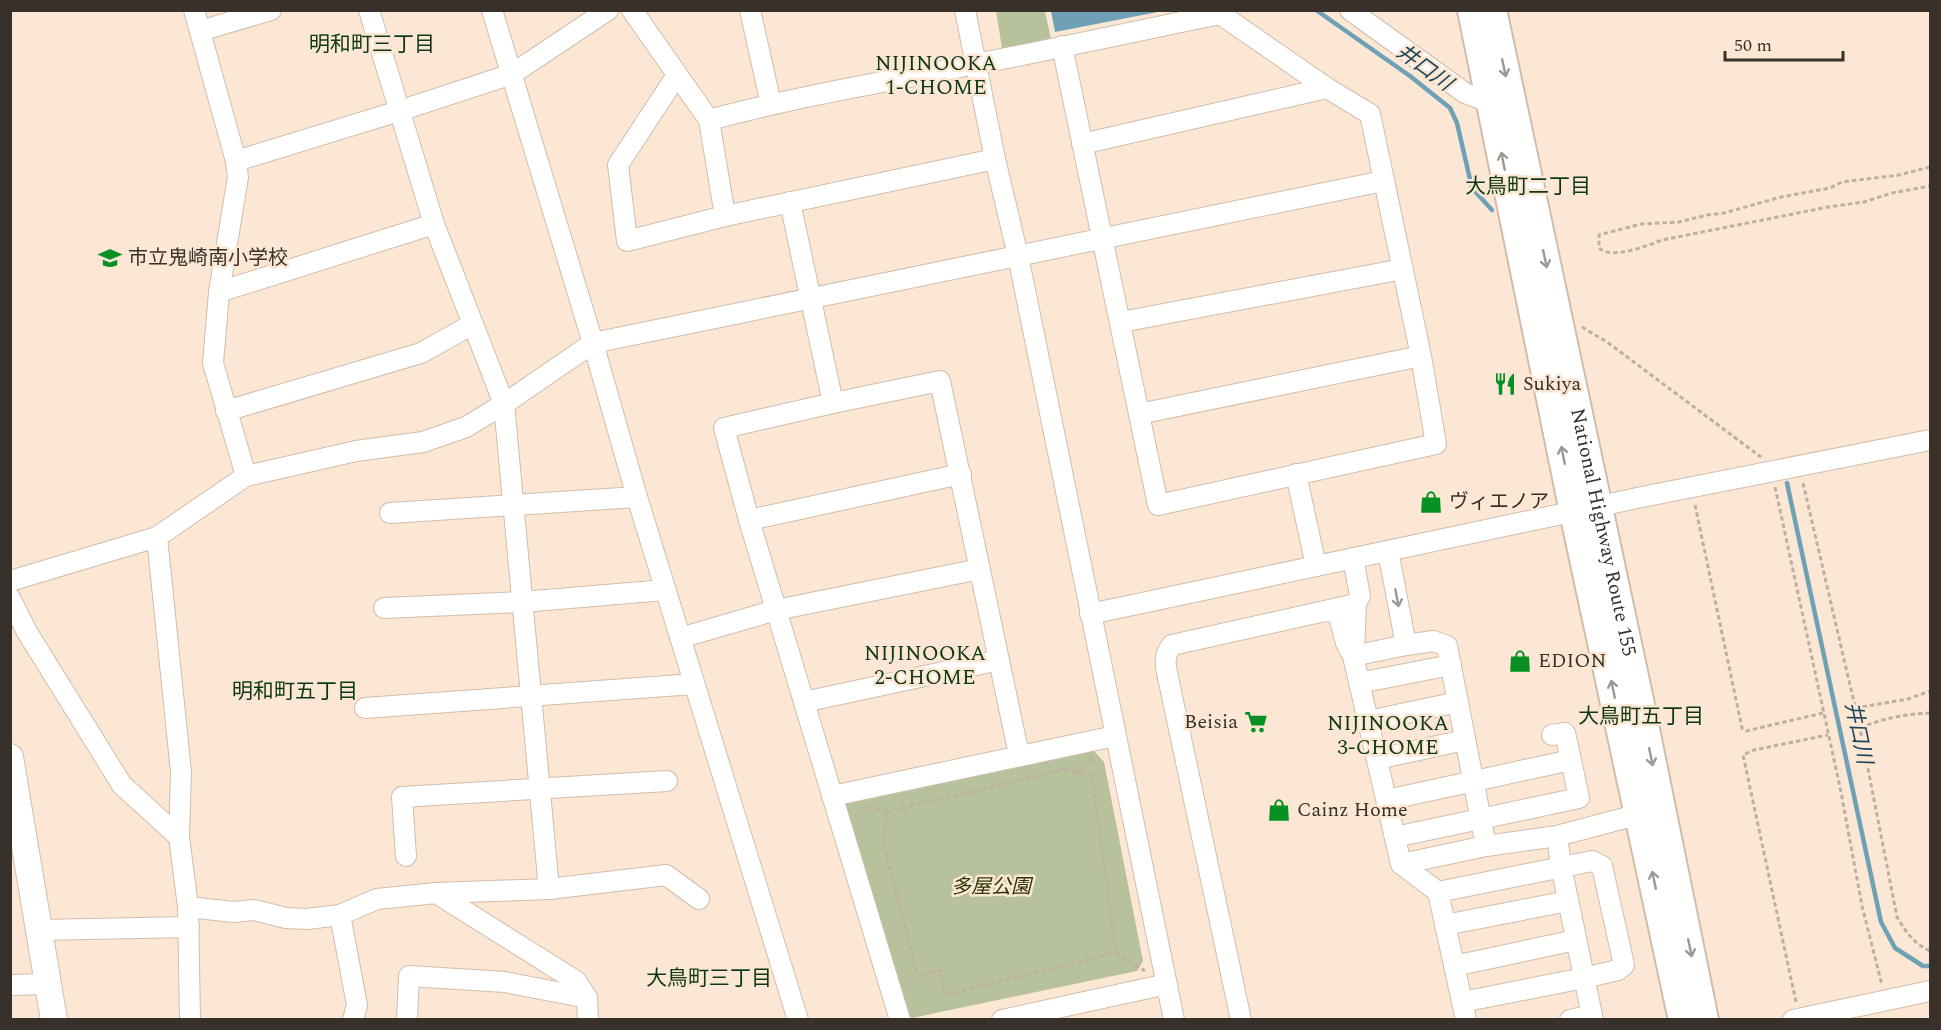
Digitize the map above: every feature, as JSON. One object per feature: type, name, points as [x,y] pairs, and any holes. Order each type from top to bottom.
[{"type":"highway","name":"National Highway Route 155","points":[[1472,10],[1491,103],[1704,1020]]},
{"type":"highway","name":"National Highway Route 155","points":[[1492,10],[1559,327],[1586,509],[1640,814],[1683,1020]]},
{"type":"main road","points":[[10,757],[54,1020]]},
{"type":"street","points":[[194,10],[236,161],[238,177],[219,292],[213,363],[246,476]]},
{"type":"street","points":[[200,31],[271,10]]},
{"type":"street","points":[[369,10],[434,224],[504,404],[549,889]]},
{"type":"street","points":[[492,10],[665,590],[798,1020]]},
{"type":"street","points":[[236,161],[512,74],[608,10]]},
{"type":"street","points":[[632,10],[709,120],[725,216]]},
{"type":"street","points":[[750,10],[771,104]]},
{"type":"street","points":[[965,10],[995,159],[1018,256],[1174,1020]]},
{"type":"street","points":[[1350,10],[1465,93],[1491,103]]},
{"type":"street","points":[[709,120],[771,104],[1222,12],[1326,88],[1370,114],[1421,356],[1436,444],[1158,505],[1062,46]]},
{"type":"street","points":[[677,75],[618,165],[627,241],[725,216],[995,159]]},
{"type":"street","points":[[1082,144],[1326,88]]},
{"type":"street","points":[[10,581],[157,537],[246,476],[356,451],[423,442],[466,427],[593,343],[1383,180]]},
{"type":"street","points":[[790,202],[833,403]]},
{"type":"street","points":[[219,292],[434,224]]},
{"type":"street","points":[[1121,322],[1403,268]]},
{"type":"street","points":[[226,411],[420,353],[473,324]]},
{"type":"street","points":[[1139,414],[1421,356]]},
{"type":"street","points":[[900,1020],[749,520],[724,428],[940,381],[1019,756]]},
{"type":"street","points":[[1090,614],[1691,487],[1930,440]]},
{"type":"street","points":[[749,520],[961,474]]},
{"type":"street","points":[[1296,474],[1316,566]]},
{"type":"street","points":[[390,513],[514,507],[637,497]]},
{"type":"street","points":[[157,537],[181,772],[179,837],[189,917],[190,1020]]},
{"type":"street","points":[[1388,551],[1406,645]]},
{"type":"street","points":[[1353,558],[1360,596],[1356,604],[1353,656]]},
{"type":"street","points":[[680,638],[776,610],[980,569]]},
{"type":"street","points":[[384,608],[522,602],[665,590]]},
{"type":"street","points":[[10,598],[39,651],[122,784],[179,837]]},
{"type":"street","points":[[1241,1020],[1169,682],[1165,661],[1166,652],[1172,645],[1356,604]]},
{"type":"street","points":[[1325,611],[1338,613],[1346,643],[1353,656],[1401,864],[1438,892],[1464,1011],[1618,970],[1624,965],[1602,866],[1592,861],[1438,892]]},
{"type":"street","points":[[1353,656],[1432,641],[1447,646],[1486,846]]},
{"type":"street","points":[[804,702],[999,660]]},
{"type":"street","points":[[1359,682],[1451,665]]},
{"type":"street","points":[[365,708],[694,684]]},
{"type":"street","points":[[1368,721],[1458,702]]},
{"type":"street","points":[[1395,837],[1579,798],[1565,733],[1552,735]]},
{"type":"street","points":[[832,796],[1115,736]]},
{"type":"street","points":[[1377,759],[1465,740]]},
{"type":"street","points":[[1387,800],[1570,760]]},
{"type":"street","points":[[406,856],[402,797],[667,781]]},
{"type":"street","points":[[1401,864],[1486,846],[1557,836],[1640,814]]},
{"type":"street","points":[[1557,836],[1592,1017],[1570,1020]]},
{"type":"street","points":[[40,930],[254,910],[297,918],[340,915],[377,899],[436,893],[549,889],[666,875],[699,899]]},
{"type":"street","points":[[436,893],[576,981],[587,998],[588,1020]]},
{"type":"street","points":[[1445,925],[1568,901]]},
{"type":"street","points":[[340,915],[357,1005],[353,1020]]},
{"type":"street","points":[[1454,966],[1576,940]]},
{"type":"street","points":[[407,1020],[409,976],[505,982],[587,998]]},
{"type":"street","points":[[10,985],[48,984]]},
{"type":"street","points":[[1002,1020],[1074,1012],[1167,984]]},
{"type":"street","points":[[1796,1019],[1930,991]]},
{"type":"path","points":[[1930,167],[1899,175],[1842,182],[1830,188],[1781,197],[1724,213],[1679,222],[1641,224],[1599,235],[1599,248],[1604,253],[1612,254],[1644,247],[1662,240],[1864,202],[1892,193],[1930,186]]},
{"type":"path","points":[[1559,327],[1578,326],[1607,342],[1638,367],[1756,451],[1770,472],[1828,735],[1862,906],[1885,1001]]},
{"type":"path","points":[[1799,466],[1860,728],[1898,917],[1916,943],[1930,951]]},
{"type":"path","points":[[1691,487],[1742,728],[1746,731],[1758,730],[1823,713]]},
{"type":"path","points":[[1855,708],[1908,699],[1930,691]]},
{"type":"path","points":[[1860,728],[1896,716],[1930,713]]},
{"type":"path","points":[[1796,1019],[1743,755],[1754,750],[1828,735]]},
{"type":"path","points":[[1116,953],[1092,776],[1066,770],[887,812],[883,842],[918,976],[941,969],[945,995],[1116,953],[1167,984]]},
{"type":"green space","points":[[996,11],[1045,11],[1052,44],[1003,54]]},
{"type":"green space","name":"多屋公園","points":[[1094,751],[1104,762],[1143,961],[1137,971],[912,1018],[906,1014],[843,808],[847,801]]},
{"type":"water","points":[[1051,10],[1163,11],[1055,32]]},
{"type":"waterway","name":"井口川","points":[[1316,10],[1410,76],[1450,108],[1457,123],[1472,188],[1492,210]]},
{"type":"waterway","name":"井口川","points":[[1787,483],[1881,922],[1895,948],[1923,966],[1930,966]]},
{"type":"place","name":"市立鬼崎南小学校","points":[[110,258]]},
{"type":"place","name":"Sukiya","points":[[1505,384]]},
{"type":"place","name":"ヴィエノア","points":[[1431,502]]},
{"type":"place","name":"EDION","points":[[1520,661]]},
{"type":"place","name":"Beisia","points":[[1256,722]]},
{"type":"place","name":"Cainz Home","points":[[1279,810]]},
{"type":"district","name":"明和町三丁目","points":[[372,45]]},
{"type":"district","name":"NIJINOOKA 1-CHOME","points":[[936,76]]},
{"type":"district","name":"大鳥町二丁目","points":[[1528,187]]},
{"type":"district","name":"NIJINOOKA 2-CHOME","points":[[925,666]]},
{"type":"district","name":"明和町五丁目","points":[[295,692]]},
{"type":"district","name":"大鳥町五丁目","points":[[1641,717]]},
{"type":"district","name":"NIJINOOKA 3-CHOME","points":[[1388,736]]},
{"type":"district","name":"大鳥町三丁目","points":[[709,979]]}]
